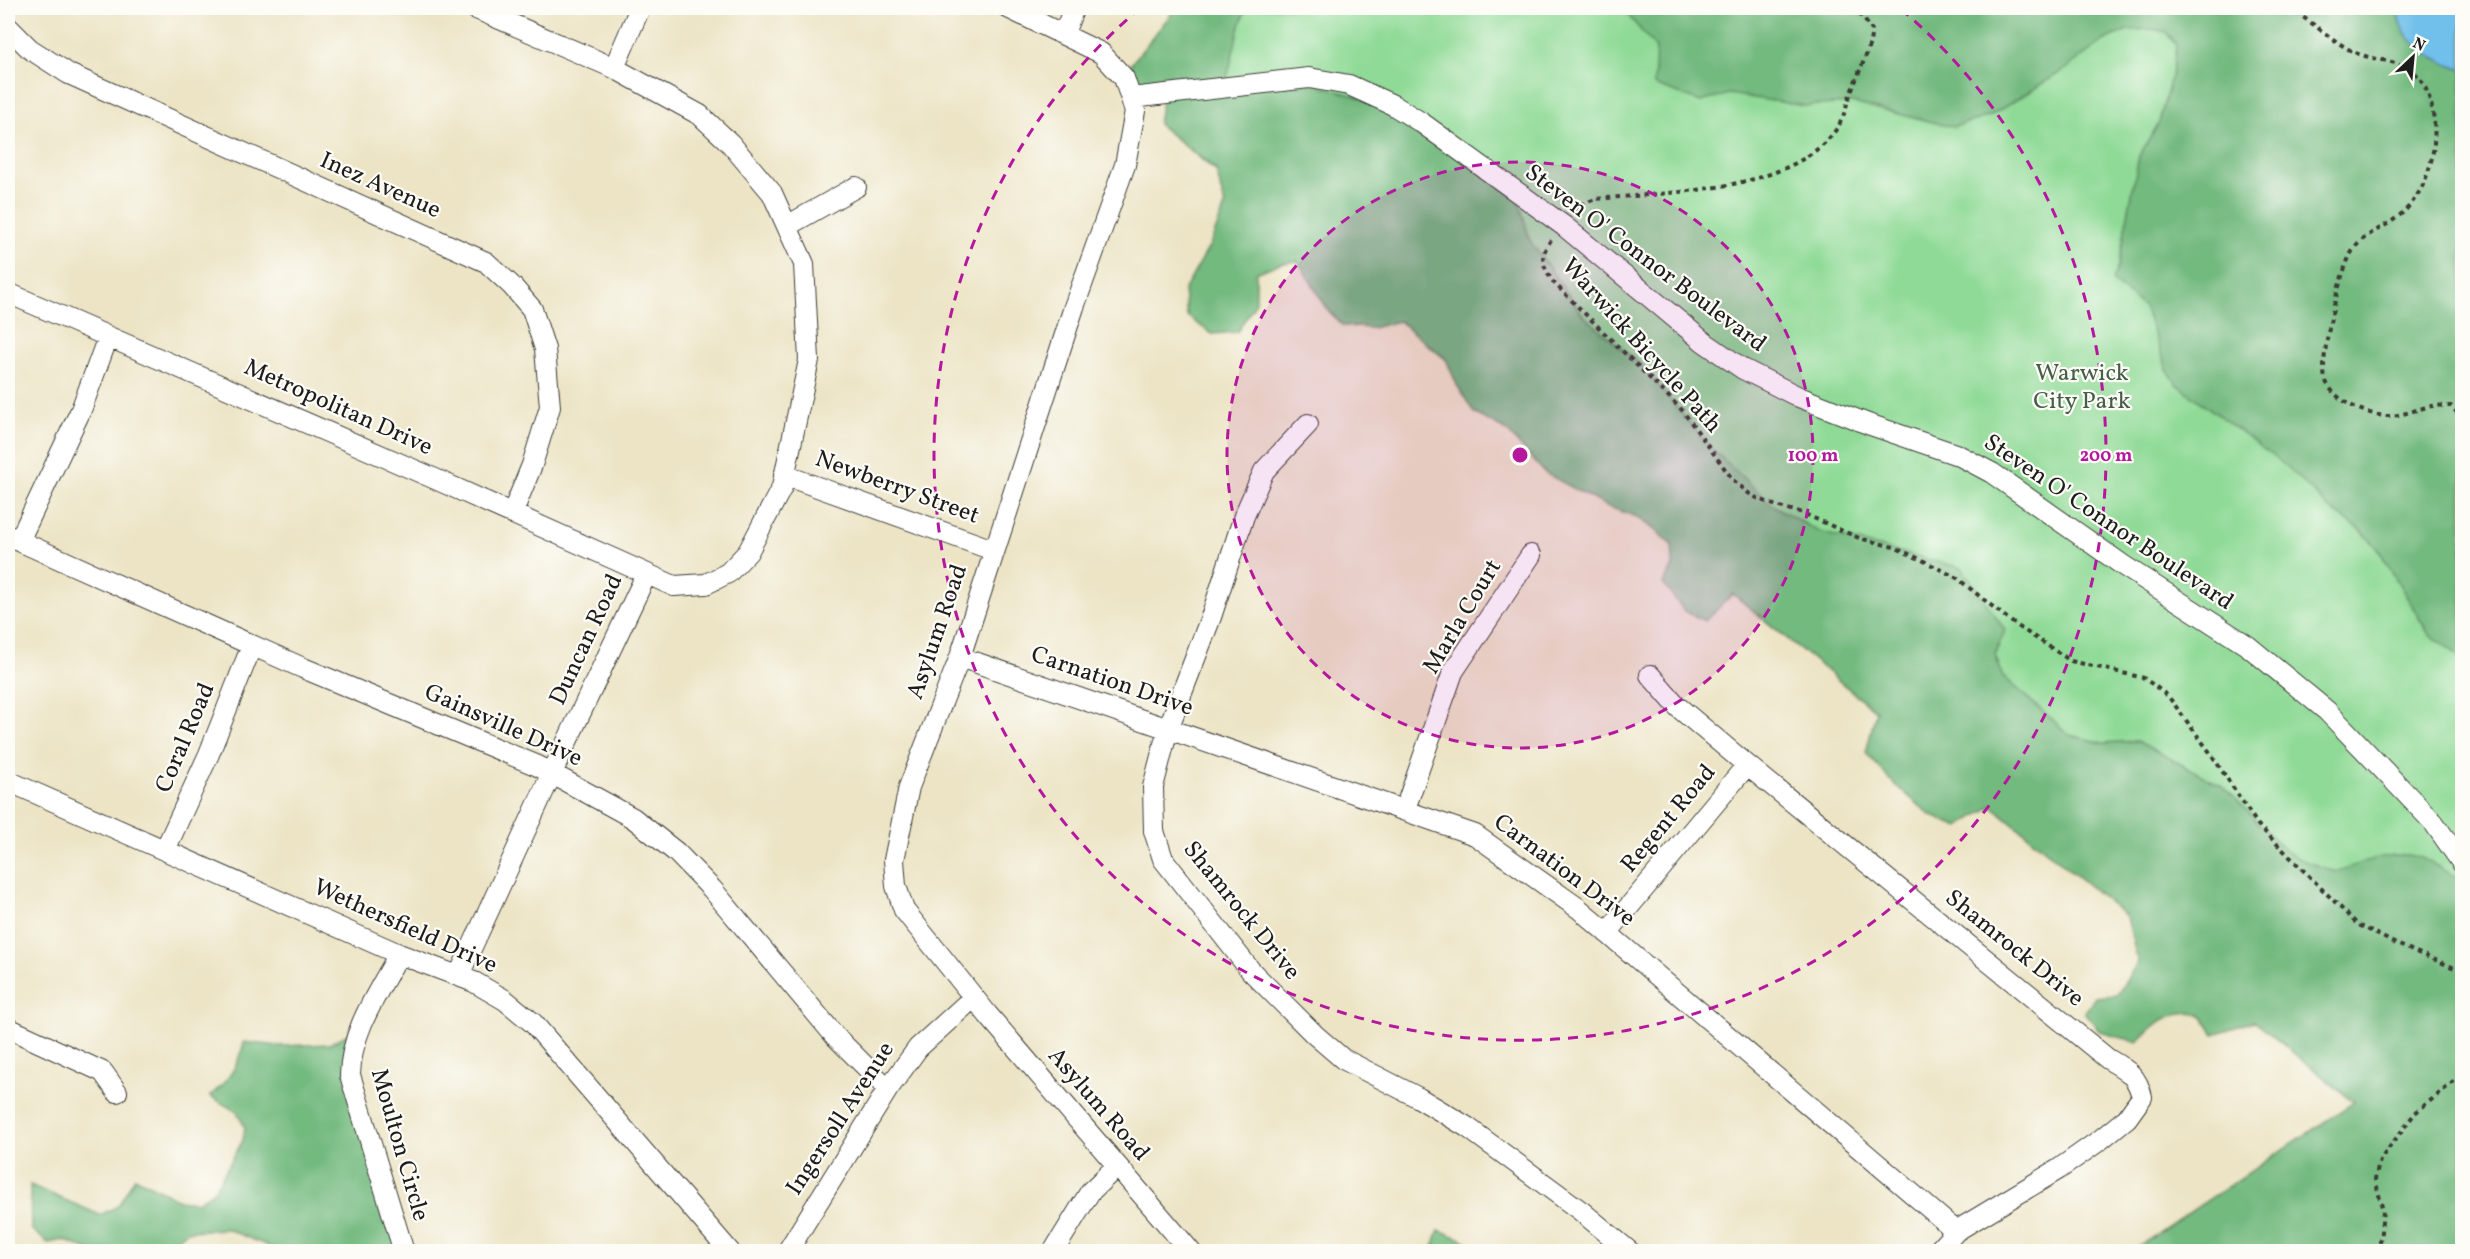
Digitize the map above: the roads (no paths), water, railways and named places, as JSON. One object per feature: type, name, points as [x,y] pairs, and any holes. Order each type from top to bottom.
[{"type":"street","name":"Duncan Road","points":[[459,975],[646,574],[674,586],[706,584],[728,573],[748,552],[782,487],[809,360],[804,264],[772,193],[730,144],[700,116],[614,68],[474,8]]},
{"type":"street","points":[[614,68],[640,8]]},
{"type":"street","name":"Asylum Road","points":[[1008,8],[1064,33],[1101,53],[1124,78],[1135,111],[1125,165],[1074,307],[960,657],[909,787],[894,860],[896,886],[904,910],[973,998],[1191,1251]]},
{"type":"street","points":[[1064,33],[1074,8]]},
{"type":"street","name":"Inez Avenue","points":[[8,27],[30,49],[69,74],[486,262],[512,286],[532,309],[545,349],[550,407],[532,465],[512,514]]},
{"type":"street","name":"Steven O' Connor Boulevard","points":[[1131,98],[1309,78],[1349,85],[1393,105],[1422,123],[1564,226],[1704,342],[1743,369],[1799,397],[1868,424],[1958,454],[1992,473],[2124,566],[2248,646],[2327,711],[2434,823],[2463,863]]},
{"type":"street","points":[[787,226],[856,187]]},
{"type":"street","name":"Metropolitan Drive","points":[[8,293],[646,574]]},
{"type":"street","points":[[13,538],[81,410],[108,337]]},
{"type":"street","name":"Shamrock Drive","points":[[1308,424],[1264,471],[1244,516],[1211,617],[1168,729],[1153,787],[1154,831],[1163,859],[1251,971],[1315,1035],[1343,1059],[1419,1098],[1467,1127],[1581,1211],[1630,1251]]},
{"type":"street","name":"Newberry Street","points":[[784,475],[993,550]]},
{"type":"street","name":"Gainsville Drive","points":[[13,538],[252,645],[552,773],[633,818],[676,852],[730,908],[835,1036],[888,1089]]},
{"type":"street","name":"Marla Court","points":[[1405,809],[1453,672],[1531,555]]},
{"type":"street","name":"Coral Road","points":[[165,849],[209,754],[252,645]]},
{"type":"street","name":"Carnation Drive","points":[[960,657],[1475,835],[1578,908],[1956,1231]]},
{"type":"street","name":"Shamrock Drive","points":[[1650,675],[1678,707],[1747,765],[2108,1059],[2126,1069],[2138,1082],[2142,1097],[2127,1118],[2059,1168],[1956,1231],[1937,1251]]},
{"type":"street","name":"Regent Road","points":[[1607,933],[1747,765]]},
{"type":"street","name":"Wethersfield Drive","points":[[8,781],[399,954],[459,975],[497,995],[533,1023],[730,1251]]},
{"type":"street","name":"Moulton Circle","points":[[399,954],[358,1029],[350,1062],[350,1075],[404,1251]]},
{"type":"street","name":"Ingersoll Avenue","points":[[787,1251],[888,1089],[918,1048],[973,998]]},
{"type":"street","points":[[8,1028],[103,1072],[117,1092]]},
{"type":"street","points":[[1053,1251],[1090,1192],[1117,1166]]},
{"type":"water","points":[[2398,8],[2462,8],[2462,70],[2440,61],[2419,48],[2404,30],[2399,20]]},
{"type":"park label","name":"Warwick City Park","points":[[2082,388]]}]
